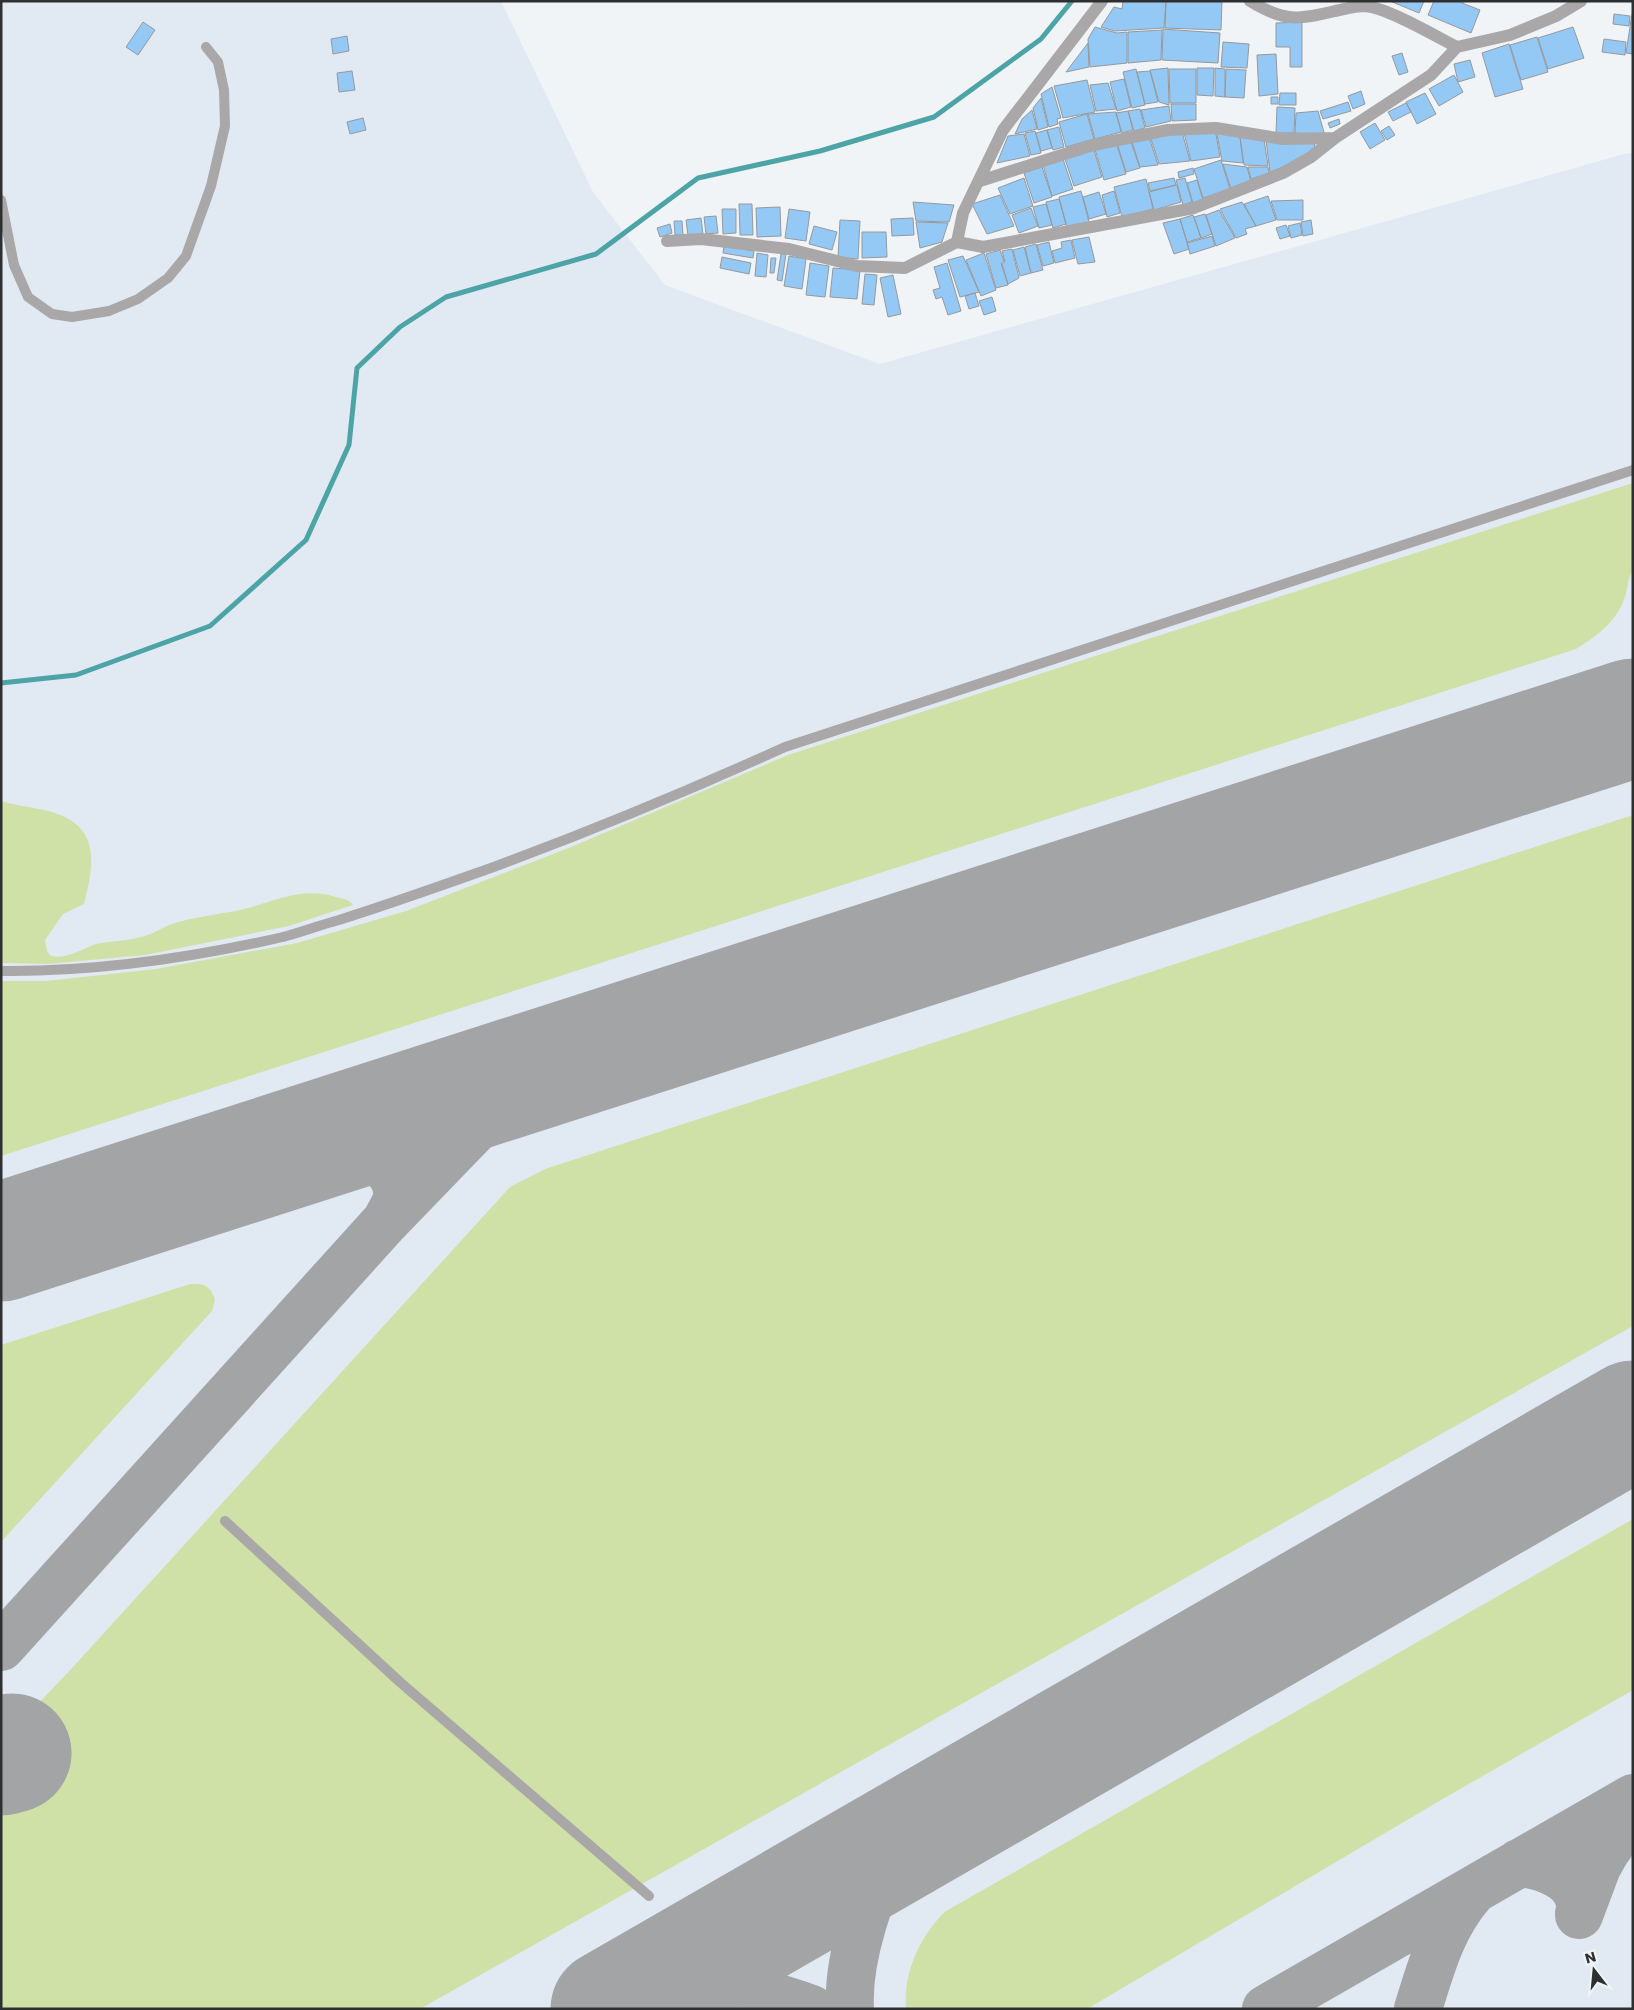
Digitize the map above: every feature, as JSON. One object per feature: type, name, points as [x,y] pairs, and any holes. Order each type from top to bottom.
[{"type":"street","points":[[958,242],[963,213],[1003,130],[1102,1]]},
{"type":"street","points":[[1250,1],[1268,12],[1286,17],[1304,18],[1352,7],[1379,8],[1457,47]]},
{"type":"street","points":[[667,241],[701,239],[789,249],[857,266],[905,268],[958,242],[983,247],[1194,208],[1284,173],[1311,158],[1335,138],[1431,75],[1457,47],[1510,35],[1556,16],[1581,1]]},
{"type":"street","points":[[980,181],[1092,145],[1168,130],[1216,128],[1283,139],[1335,138]]},
{"type":"lane","points":[[1,200],[14,265],[28,297],[52,314],[72,317],[109,311],[138,299],[168,278],[186,256],[211,186],[225,126],[224,90],[218,62],[206,48]]},
{"type":"lane","points":[[1,971],[39,971],[120,965],[192,955],[285,936],[391,904],[564,841],[691,790],[785,747],[1633,470]]},
{"type":"lane","points":[[225,1521],[402,1683],[649,1896]]},
{"type":"shaded area","points":[[1,1],[501,1],[593,192],[665,285],[880,364],[1633,153],[1633,2009],[1,2009]]},
{"type":"green space","points":[[1633,483],[1633,569],[1625,598],[1615,617],[1597,635],[1576,649],[1,1156],[1,981],[46,981],[156,969],[297,943],[406,911],[571,847],[788,755]]},
{"type":"green space","points":[[1,801],[58,814],[73,822],[83,831],[89,842],[91,870],[84,904],[63,914],[45,940],[47,951],[52,956],[57,957],[74,953],[96,944],[145,936],[178,922],[240,910],[299,894],[323,894],[346,900],[353,905],[289,926],[145,955],[48,964],[1,963]]},
{"type":"green space","points":[[1633,815],[1633,1326],[420,2009],[1,2009],[1,1740],[16,1727],[73,1667],[510,1187],[545,1169]]},
{"type":"green space","points":[[190,1284],[206,1286],[211,1291],[215,1300],[212,1311],[1,1542],[1,1345]]},
{"type":"green space","points":[[1633,1519],[1633,1690],[1441,1800],[1087,2009],[906,2009],[907,1982],[910,1968],[928,1931],[946,1911]]},
{"type":"building","points":[[1123,1],[1166,1],[1164,28],[1115,31],[1101,27],[1114,7],[1122,9]]},
{"type":"building","points":[[1166,1],[1222,1],[1221,30],[1165,28]]},
{"type":"building","points":[[1390,1],[1424,1],[1419,13]]},
{"type":"building","points":[[1434,1],[1463,1],[1462,3],[1480,10],[1471,33],[1428,15]]},
{"type":"building","points":[[1614,14],[1630,16],[1629,26],[1613,24]]},
{"type":"building","points":[[1633,14],[1633,54],[1626,53]]},
{"type":"building","points":[[143,22],[155,30],[138,55],[126,47]]},
{"type":"building","points":[[1302,22],[1302,67],[1290,67],[1290,47],[1276,47],[1276,23]]},
{"type":"building","points":[[1095,27],[1117,33],[1127,32],[1127,63],[1090,67],[1088,39]]},
{"type":"building","points":[[1573,27],[1584,58],[1548,69],[1538,38]]},
{"type":"building","points":[[1163,29],[1220,33],[1218,63],[1162,60]]},
{"type":"building","points":[[1162,30],[1161,60],[1128,63],[1128,32]]},
{"type":"building","points":[[347,36],[349,51],[333,54],[331,39]]},
{"type":"building","points":[[1537,37],[1548,72],[1521,80],[1510,45]]},
{"type":"building","points":[[1604,39],[1626,42],[1625,55],[1602,52]]},
{"type":"building","points":[[1223,42],[1249,44],[1247,68],[1221,67]]},
{"type":"building","points":[[1088,43],[1089,67],[1066,72]]},
{"type":"building","points":[[1509,44],[1523,89],[1495,97],[1482,53]]},
{"type":"building","points":[[1402,53],[1408,72],[1399,75],[1392,56]]},
{"type":"building","points":[[1276,54],[1278,94],[1259,96],[1257,55]]},
{"type":"building","points":[[1470,60],[1475,77],[1458,82],[1454,64]]},
{"type":"building","points":[[1168,68],[1169,105],[1159,102],[1150,70]]},
{"type":"building","points":[[1197,68],[1214,68],[1213,96],[1197,95]]},
{"type":"building","points":[[1215,68],[1225,69],[1225,97],[1215,96]]},
{"type":"building","points":[[1136,69],[1145,105],[1132,108],[1123,72]]},
{"type":"building","points":[[1169,69],[1196,69],[1196,103],[1170,103]]},
{"type":"building","points":[[1226,69],[1246,70],[1244,98],[1225,97]]},
{"type":"building","points":[[352,71],[355,90],[339,92],[337,73]]},
{"type":"building","points":[[1150,71],[1158,102],[1145,104],[1137,72]]},
{"type":"building","points":[[1454,75],[1463,92],[1439,106],[1429,89]]},
{"type":"building","points":[[1124,79],[1131,107],[1117,111],[1110,82]]},
{"type":"building","points":[[1087,80],[1095,112],[1063,118],[1054,86]]},
{"type":"building","points":[[1108,83],[1116,109],[1096,111],[1090,85]]},
{"type":"building","points":[[1052,87],[1061,118],[1057,119],[1058,124],[1049,127],[1041,94]]},
{"type":"building","points":[[1361,91],[1365,104],[1353,109],[1348,96]]},
{"type":"building","points":[[1280,93],[1296,93],[1296,105],[1279,105]]},
{"type":"building","points":[[1425,93],[1436,114],[1417,124],[1406,102]]},
{"type":"building","points":[[1271,97],[1278,97],[1278,104],[1271,104]]},
{"type":"building","points":[[1041,98],[1048,127],[1038,130],[1033,108]]},
{"type":"building","points":[[1348,102],[1351,111],[1323,119],[1320,111]]},
{"type":"building","points":[[1406,103],[1411,112],[1393,121],[1388,112]]},
{"type":"building","points":[[1171,104],[1196,104],[1196,120],[1172,121]]},
{"type":"building","points":[[1169,106],[1171,121],[1146,127],[1141,110]]},
{"type":"building","points":[[1277,107],[1295,108],[1294,133],[1276,133]]},
{"type":"building","points":[[1140,109],[1145,128],[1134,131],[1128,111]]},
{"type":"building","points":[[1032,110],[1037,129],[1015,134],[1022,119]]},
{"type":"building","points":[[1128,111],[1133,130],[1122,133],[1116,113]]},
{"type":"building","points":[[1318,111],[1325,136],[1295,133],[1296,113]]},
{"type":"building","points":[[1116,112],[1121,132],[1095,139],[1088,114]]},
{"type":"building","points":[[1087,114],[1094,139],[1066,147],[1059,122]]},
{"type":"building","points":[[363,118],[366,130],[350,134],[347,122]]},
{"type":"building","points":[[1339,119],[1340,124],[1330,128],[1328,123]]},
{"type":"building","points":[[1375,123],[1385,140],[1370,149],[1360,132]]},
{"type":"building","points":[[1389,126],[1395,135],[1387,140],[1381,131]]},
{"type":"building","points":[[1059,127],[1064,147],[1053,150],[1047,130]]},
{"type":"building","points":[[1215,129],[1220,157],[1191,161],[1184,133]]},
{"type":"building","points":[[1216,129],[1240,137],[1243,163],[1222,161]]},
{"type":"building","points":[[1047,130],[1052,148],[1041,151],[1036,133]]},
{"type":"building","points":[[1035,131],[1041,153],[1031,155],[1025,133]]},
{"type":"building","points":[[1182,132],[1190,161],[1159,164],[1150,136]]},
{"type":"building","points":[[1024,134],[1030,156],[997,163],[1008,136]]},
{"type":"building","points":[[1149,137],[1158,165],[1140,167],[1131,139]]},
{"type":"building","points":[[1240,137],[1264,139],[1268,166],[1244,165]]},
{"type":"building","points":[[1130,139],[1140,168],[1126,172],[1117,143]]},
{"type":"building","points":[[1266,140],[1314,142],[1315,148],[1293,163],[1270,172]]},
{"type":"building","points":[[1116,142],[1126,174],[1104,180],[1094,146]]},
{"type":"building","points":[[1093,147],[1102,177],[1074,186],[1064,156]]},
{"type":"building","points":[[1063,159],[1073,189],[1052,196],[1043,165]]},
{"type":"building","points":[[1221,160],[1230,189],[1203,198],[1194,169]]},
{"type":"building","points":[[1223,164],[1247,167],[1251,182],[1231,189]]},
{"type":"building","points":[[1042,167],[1052,197],[1034,203],[1024,173]]},
{"type":"building","points":[[1248,167],[1268,167],[1269,173],[1251,179]]},
{"type":"building","points":[[1193,168],[1194,174],[1179,178],[1178,172]]},
{"type":"building","points":[[1024,178],[1033,206],[1010,214],[998,188]]},
{"type":"building","points":[[1174,178],[1176,185],[1150,191],[1148,183]]},
{"type":"building","points":[[1185,178],[1192,202],[1183,205],[1176,180]]},
{"type":"building","points":[[1146,179],[1153,209],[1122,217],[1114,187]]},
{"type":"building","points":[[1197,180],[1203,200],[1193,203],[1187,183]]},
{"type":"building","points":[[1177,185],[1181,202],[1154,210],[1149,192]]},
{"type":"building","points":[[1081,191],[1089,222],[1067,228],[1059,197]]},
{"type":"building","points":[[1114,191],[1120,213],[1107,217],[1102,195]]},
{"type":"building","points":[[1099,192],[1106,214],[1089,219],[1083,197]]},
{"type":"building","points":[[1000,195],[1014,226],[987,234],[972,204]]},
{"type":"building","points":[[1268,196],[1276,220],[1256,226],[1244,204]]},
{"type":"building","points":[[1059,199],[1066,224],[1053,228],[1046,202]]},
{"type":"building","points":[[1303,200],[1303,220],[1277,220],[1271,201]]},
{"type":"building","points":[[913,202],[954,205],[949,222],[916,221]]},
{"type":"building","points":[[1242,202],[1256,226],[1245,229],[1247,234],[1236,238],[1220,209]]},
{"type":"building","points":[[739,204],[752,204],[753,235],[740,235]]},
{"type":"building","points":[[1046,204],[1052,225],[1039,228],[1033,207]]},
{"type":"building","points":[[780,207],[781,236],[757,237],[756,208]]},
{"type":"building","points":[[1031,208],[1038,226],[1019,233],[1012,215]]},
{"type":"building","points":[[722,209],[736,209],[736,233],[723,234]]},
{"type":"building","points":[[789,209],[810,212],[806,241],[785,238]]},
{"type":"building","points":[[1219,210],[1235,238],[1216,246],[1206,215]]},
{"type":"building","points":[[1205,214],[1212,234],[1201,238],[1194,217]]},
{"type":"building","points":[[1193,215],[1201,238],[1187,242],[1180,219]]},
{"type":"building","points":[[716,216],[718,233],[706,234],[704,217]]},
{"type":"building","points":[[701,218],[703,234],[688,236],[686,220]]},
{"type":"building","points":[[913,218],[914,235],[892,236],[891,219]]},
{"type":"building","points":[[1180,219],[1189,249],[1174,254],[1163,223]]},
{"type":"building","points":[[840,220],[860,221],[858,259],[838,257]]},
{"type":"building","points":[[1311,220],[1313,234],[1303,236],[1301,222]]},
{"type":"building","points":[[674,221],[682,221],[683,235],[675,235]]},
{"type":"building","points":[[916,222],[948,223],[942,242],[920,248]]},
{"type":"building","points":[[1300,223],[1302,235],[1291,238],[1288,226]]},
{"type":"building","points":[[670,224],[672,233],[660,237],[657,228]]},
{"type":"building","points":[[1286,225],[1290,236],[1280,239],[1276,228]]},
{"type":"building","points":[[814,226],[837,232],[832,250],[809,244]]},
{"type":"building","points":[[862,232],[886,232],[887,257],[862,258]]},
{"type":"building","points":[[1212,236],[1215,246],[1190,254],[1187,243]]},
{"type":"building","points":[[1089,237],[1095,262],[1078,264],[1072,240]]},
{"type":"building","points":[[1071,240],[1075,258],[1055,263],[1052,251],[1062,248],[1061,242]]},
{"type":"building","points":[[1049,242],[1054,263],[1043,266],[1037,245]]},
{"type":"building","points":[[1036,244],[1043,270],[1031,273],[1025,247]]},
{"type":"building","points":[[724,246],[754,251],[753,258],[723,253]]},
{"type":"building","points":[[1024,247],[1031,273],[1020,276],[1013,250]]},
{"type":"building","points":[[1012,249],[1019,278],[1008,284],[1002,264],[1005,262],[1002,251]]},
{"type":"building","points":[[1000,250],[1004,261],[1001,263],[1008,285],[996,288],[986,254]]},
{"type":"building","points":[[757,253],[768,255],[766,277],[755,276]]},
{"type":"building","points":[[984,253],[996,290],[981,296],[966,260]]},
{"type":"building","points":[[781,254],[786,254],[782,281],[777,280]]},
{"type":"building","points":[[789,256],[806,259],[802,289],[784,286]]},
{"type":"building","points":[[963,256],[979,292],[960,297],[948,260]]},
{"type":"building","points":[[722,257],[751,263],[749,274],[720,268]]},
{"type":"building","points":[[771,258],[776,258],[774,273],[770,273]]},
{"type":"building","points":[[810,263],[829,266],[825,297],[806,295]]},
{"type":"building","points":[[947,263],[961,311],[948,315],[942,297],[936,299],[933,290],[940,288],[934,267]]},
{"type":"building","points":[[833,268],[860,270],[857,299],[830,297]]},
{"type":"building","points":[[865,274],[877,275],[874,305],[862,304]]},
{"type":"building","points":[[893,275],[901,314],[888,317],[880,278]]},
{"type":"building","points":[[975,293],[979,306],[969,309],[965,296]]},
{"type":"building","points":[[992,297],[996,311],[984,315],[979,301]]},
{"type":"waterway","points":[[1,683],[76,675],[210,626],[306,540],[349,445],[357,368],[400,327],[446,297],[596,254],[698,178],[820,151],[934,117],[1041,39],[1072,1]]},
{"type":"taxiway","points":[[1,1647],[386,1221],[530,1072]]},
{"type":"taxiway","points":[[273,1155],[328,1149],[350,1152],[373,1160],[391,1174],[396,1184],[397,1196],[386,1221]]},
{"type":"taxiway","points":[[1266,2009],[1633,1798]]},
{"type":"taxiway","points":[[1519,1863],[1547,1869],[1565,1879],[1577,1894],[1580,1904],[1579,1915],[1597,1867],[1633,1813]]},
{"type":"taxiway","points":[[850,2009],[852,1968],[856,1947],[868,1906],[891,1847]]},
{"type":"taxiway","points":[[1418,2009],[1438,1948],[1452,1919],[1471,1893]]},
{"type":"taxiway","points":[[665,1977],[757,1993],[793,2002],[811,2009]]},
{"type":"runway","points":[[1,1242],[1633,718]]},
{"type":"runway","points":[[610,2009],[1633,1420]]},
{"type":"runway","points":[[1,1756],[12,1753]]}]
